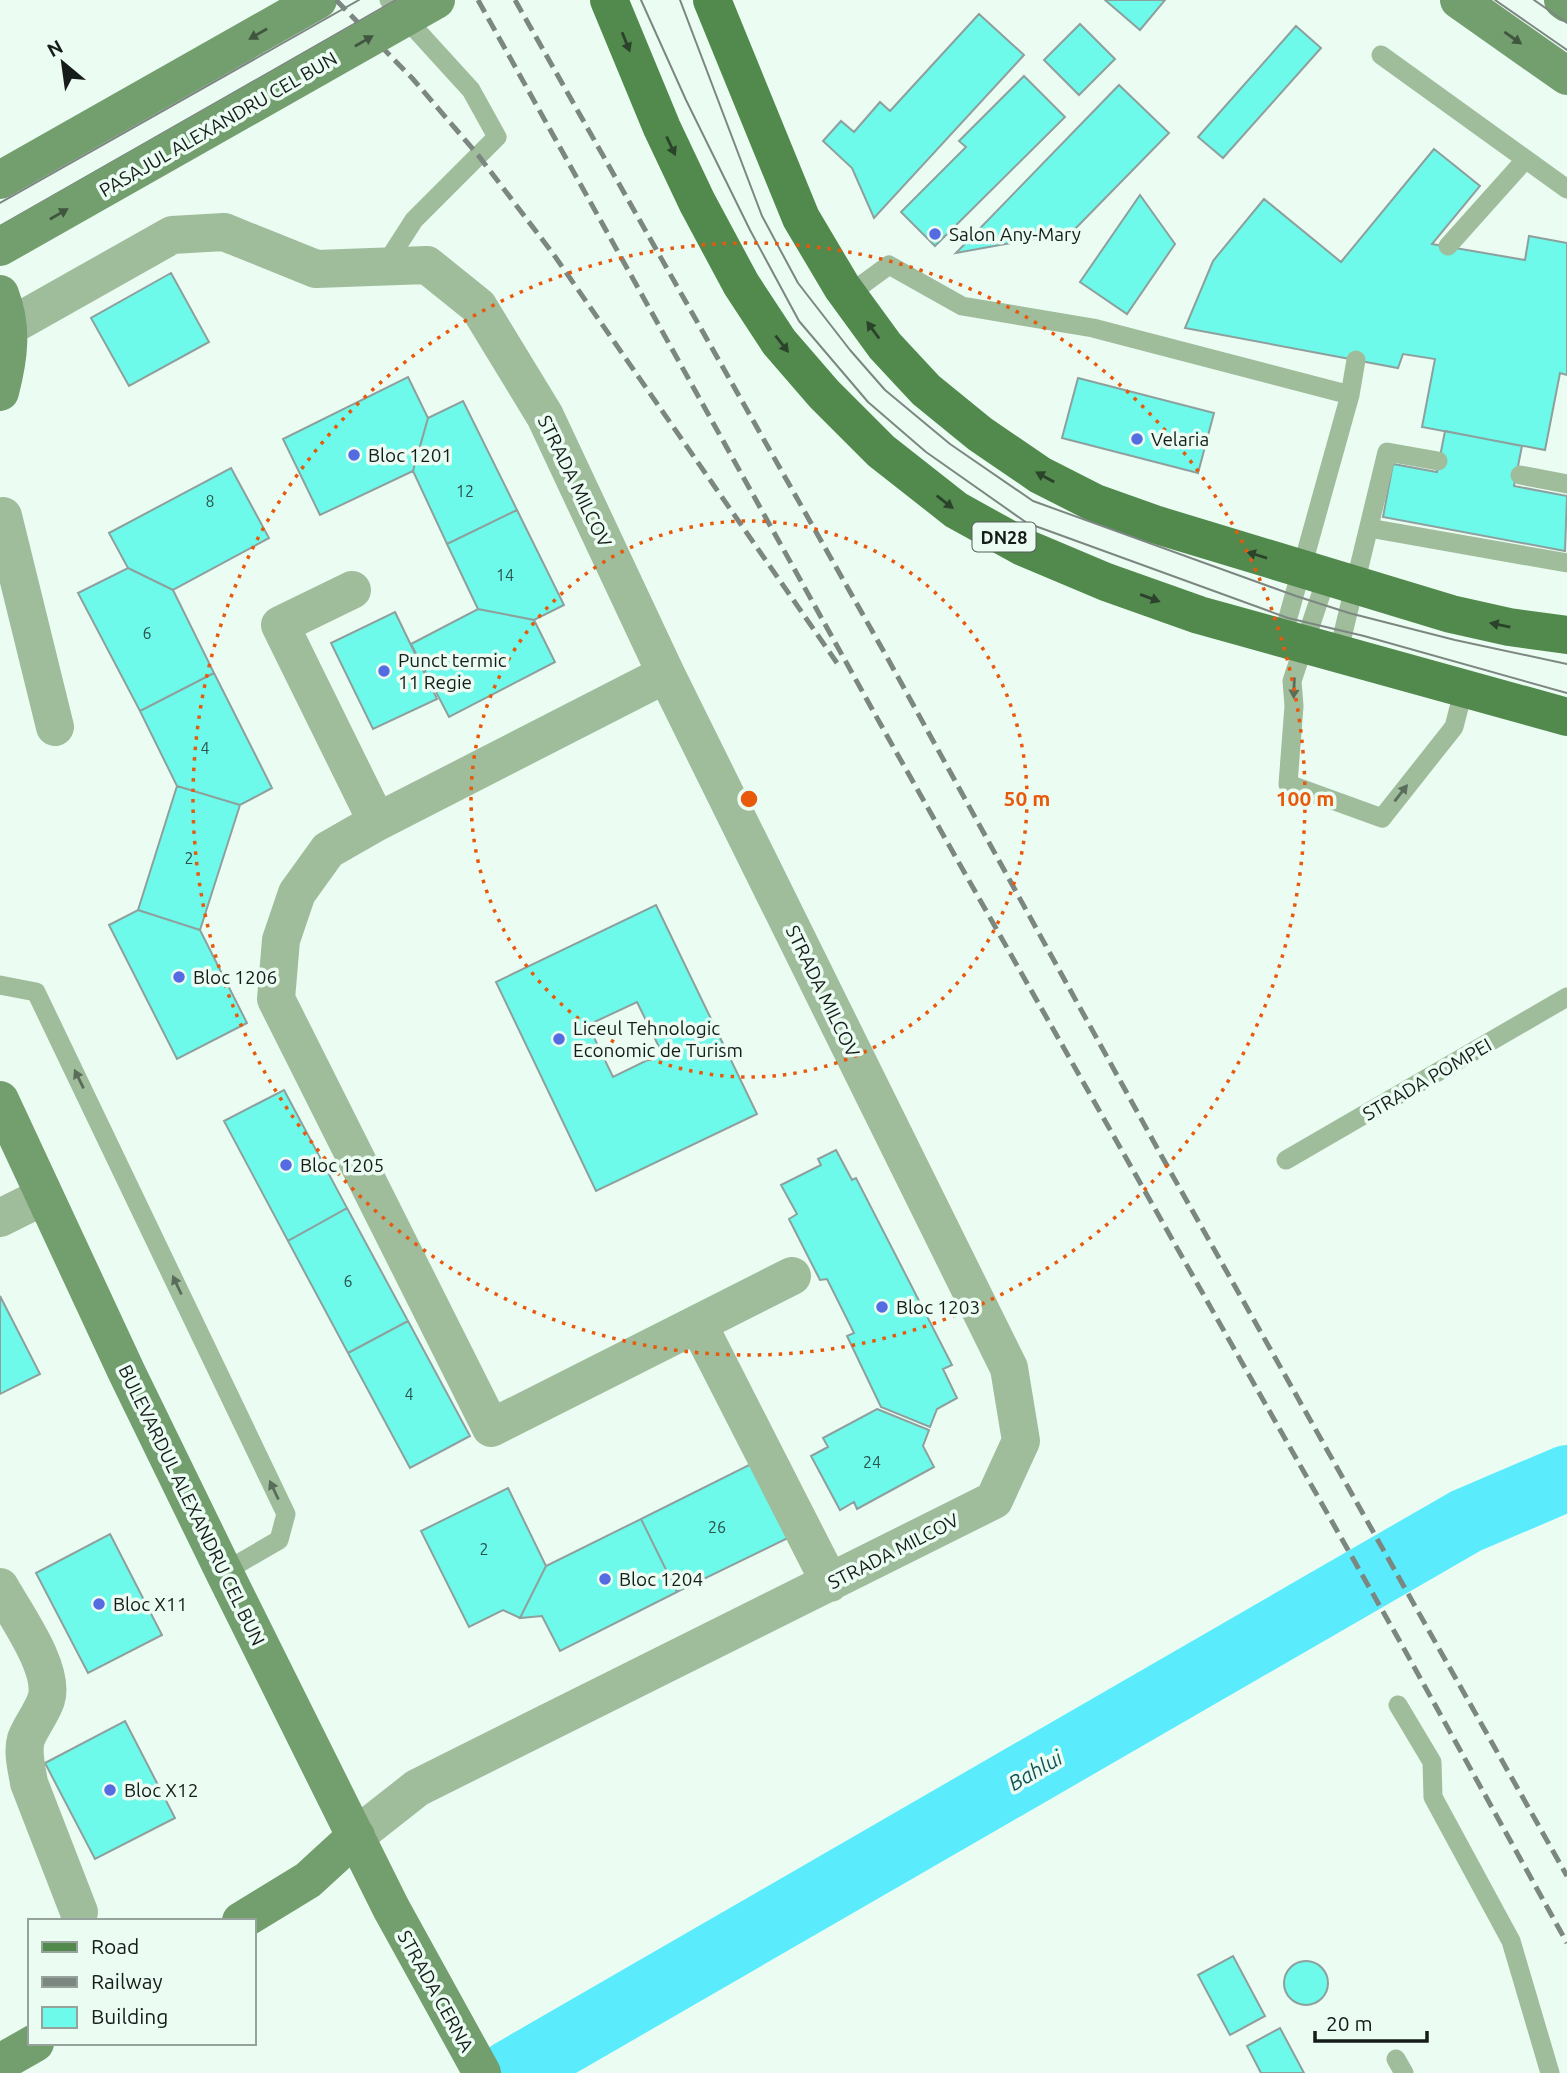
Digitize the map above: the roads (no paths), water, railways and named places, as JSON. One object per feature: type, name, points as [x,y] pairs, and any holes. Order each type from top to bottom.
[{"type":"main road","name":"DN28","points":[[609,0],[697,202],[741,284],[779,342],[824,394],[881,451],[956,510],[1023,547],[1106,582],[1199,615],[1567,718]]},
{"type":"main road","points":[[712,0],[801,218],[848,295],[885,346],[926,390],[980,434],[1040,475],[1095,503],[1154,524],[1451,614],[1509,627],[1567,635]]},
{"type":"street","points":[[0,180],[318,0]]},
{"type":"street","name":"PASAJUL ALEXANDRU CEL BUN","points":[[0,247],[436,0]]},
{"type":"street","points":[[1459,0],[1567,76]]},
{"type":"street","name":"STRADA MILCOV","points":[[5,311],[173,235],[224,232],[316,269],[427,265],[478,306],[545,416],[666,674],[1009,1368],[1021,1441],[994,1500],[417,1788],[356,1836]]},
{"type":"street","points":[[0,392],[9,357],[5,311]]},
{"type":"street","points":[[4,516],[55,727]]},
{"type":"street","points":[[352,590],[280,625],[377,822]]},
{"type":"street","points":[[666,674],[377,822],[328,850],[296,893],[281,940],[275,999],[491,1428],[792,1276]]},
{"type":"street","name":"BULEVARDUL ALEXANDRU CEL BUN","points":[[0,1100],[224,1572],[391,1908]]},
{"type":"street","points":[[0,1219],[44,1196]]},
{"type":"street","points":[[698,1324],[830,1583]]},
{"type":"street","points":[[0,1587],[38,1655],[47,1678],[47,1699],[26,1741],[25,1760],[29,1783],[79,1912]]},
{"type":"street","points":[[244,1919],[308,1880],[356,1836]]},
{"type":"street","name":"STRADA CERNA","points":[[391,1908],[482,2073]]},
{"type":"street","points":[[0,2063],[32,2045]]},
{"type":"lane","points":[[385,265],[414,220],[497,137],[471,90],[389,0]]},
{"type":"lane","points":[[1381,55],[1567,189]]},
{"type":"lane","points":[[1448,246],[1525,160]]},
{"type":"lane","points":[[848,295],[888,265],[962,306],[1093,328],[1350,395]]},
{"type":"lane","points":[[1356,359],[1329,576],[1308,646],[1292,681],[1294,706],[1288,784],[1382,818],[1454,727],[1464,688]]},
{"type":"lane","points":[[1308,646],[1329,576],[1369,528],[1387,452],[1438,461]]},
{"type":"lane","points":[[1520,474],[1567,484]]},
{"type":"lane","points":[[1369,528],[1567,563]]},
{"type":"lane","points":[[0,985],[36,992],[286,1514],[279,1540],[224,1572]]},
{"type":"lane","name":"STRADA POMPEI","points":[[1286,1160],[1567,998]]},
{"type":"lane","points":[[1398,1705],[1432,1762],[1433,1797],[1511,1941],[1550,2073]]},
{"type":"waterway","name":"Bahlui","points":[[510,2073],[1466,1521],[1567,1478]]},
{"type":"tram line","points":[[0,203],[359,0]]},
{"type":"tram line","points":[[0,226],[396,0]]},
{"type":"tram line","points":[[641,0],[686,100],[750,230],[799,321],[868,402],[926,452],[1027,523],[1288,618],[1364,636],[1567,693]]},
{"type":"tram line","points":[[680,0],[762,216],[798,283],[885,390],[950,444],[1033,501],[1296,596],[1349,613],[1455,640],[1567,664]]},
{"type":"tram line","points":[[1495,0],[1567,50]]},
{"type":"tram line","points":[[1534,0],[1567,23]]},
{"type":"railway","points":[[336,0],[412,78],[478,155],[554,255],[837,663]]},
{"type":"railway","points":[[478,0],[886,734],[1403,1647],[1567,1943]]},
{"type":"railway","points":[[515,0],[888,659],[1161,1155],[1567,1876]]},
{"type":"place","name":"Salon Any-Mary","points":[[935,234]]},
{"type":"place","name":"Velaria","points":[[1137,439]]},
{"type":"place","name":"Bloc 1201","points":[[354,455]]},
{"type":"place","name":"Punct termic 11 Regie","points":[[384,671]]},
{"type":"place","name":"Bloc 1206","points":[[179,977]]},
{"type":"place","name":"Liceul Tehnologic Economic de Turism","points":[[559,1039]]},
{"type":"place","name":"Bloc 1205","points":[[286,1165]]},
{"type":"place","name":"Bloc 1203","points":[[882,1307]]},
{"type":"place","name":"Bloc 1204","points":[[605,1579]]},
{"type":"place","name":"Bloc X11","points":[[99,1604]]},
{"type":"place","name":"Bloc X12","points":[[110,1790]]}]
